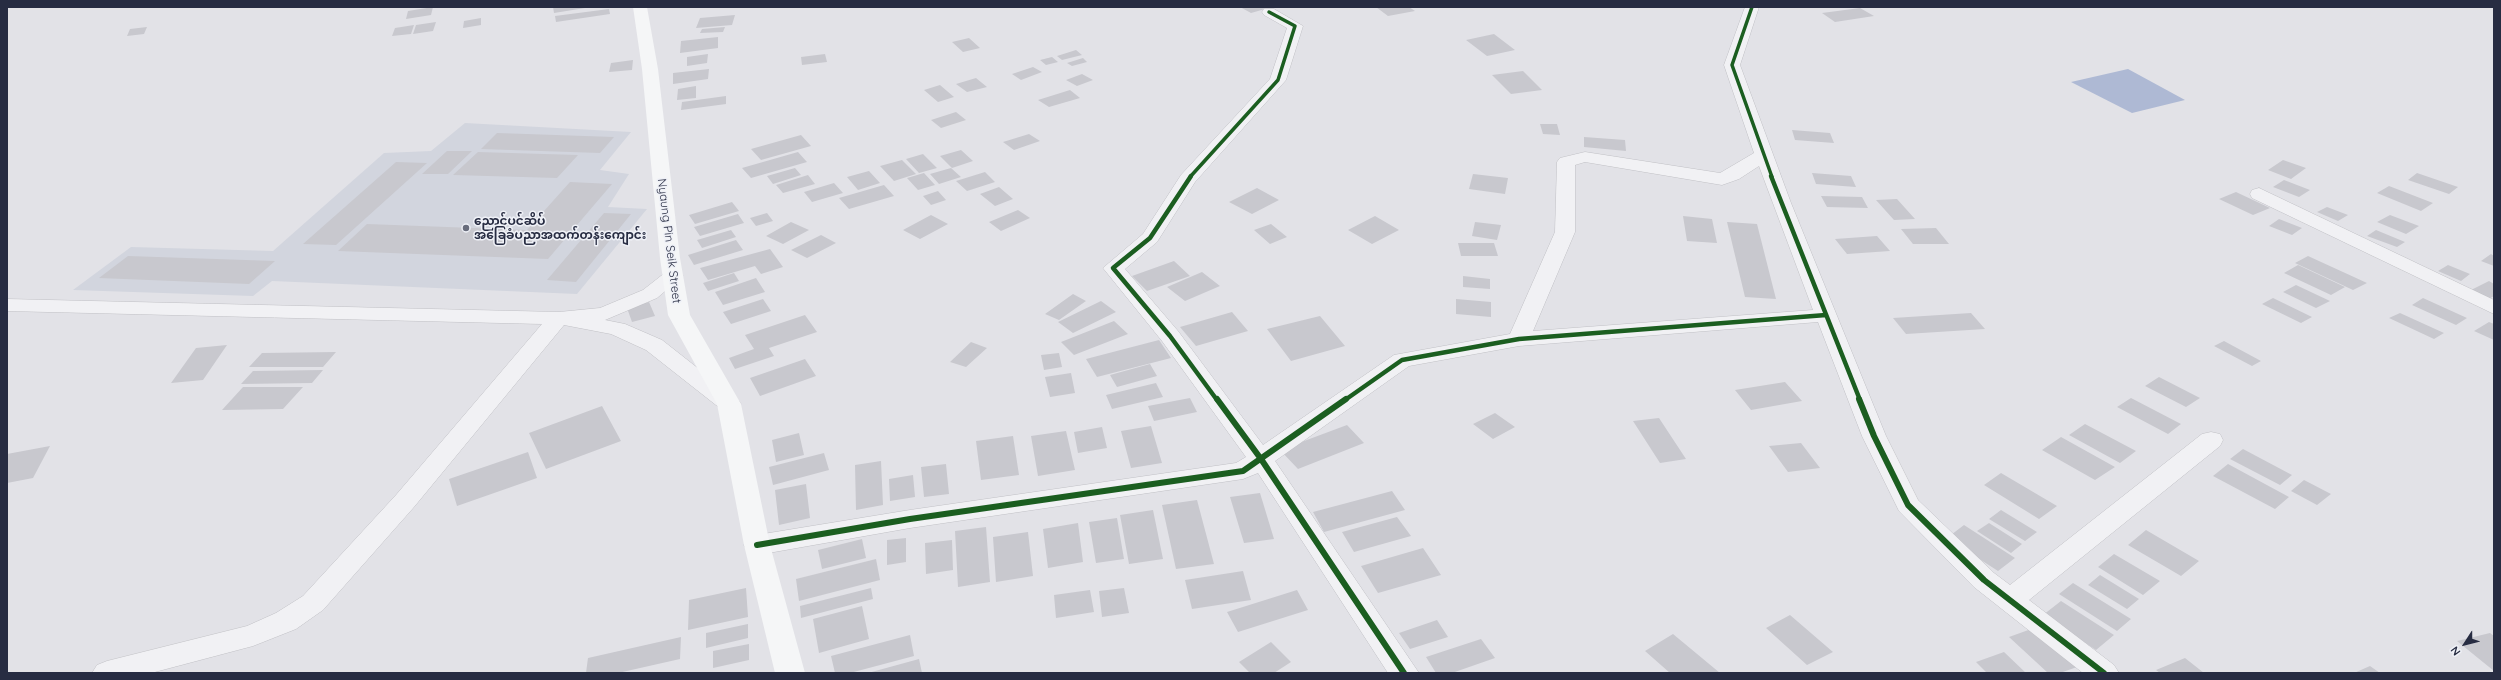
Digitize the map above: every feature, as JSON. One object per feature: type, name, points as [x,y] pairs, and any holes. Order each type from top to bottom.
[{"type":"street","name":"Nyaung Pin Seik Street","points":[[640,7],[650,69],[673,276],[679,314],[728,404],[757,545],[790,673]]},
{"type":"street","points":[[1752,7],[1732,64],[1764,155],[1874,436],[1908,505],[1984,580],[2104,673]]},
{"type":"street","points":[[1269,12],[1295,26],[1278,80],[1188,179],[1150,238],[1113,268],[1170,336],[1260,459],[1404,673]]},
{"type":"street","points":[[1519,339],[1564,232],[1566,162],[1585,157],[1722,179],[1732,175],[1764,155]]},
{"type":"street","points":[[2259,194],[2494,308]]},
{"type":"street","points":[[7,305],[559,318],[604,314],[650,294],[673,276]]},
{"type":"street","points":[[757,545],[910,519],[1242,471],[1402,360],[1519,339],[1826,315]]},
{"type":"street","points":[[559,318],[617,329],[654,345],[728,404]]},
{"type":"street","points":[[107,673],[253,635],[286,622],[313,603],[406,501],[559,318]]},
{"type":"street","points":[[2010,600],[2211,440]]},
{"type":"shaded area","name":"ညောင်ပင်ဆိပ် အခြေခံပညာအထက်တန်းကျောင်း","points":[[465,123],[631,132],[600,170],[629,174],[608,207],[647,209],[577,294],[272,281],[253,296],[73,290],[131,247],[273,251],[384,153],[431,151]]},
{"type":"water","points":[[2128,69],[2185,100],[2132,113],[2071,82]]},
{"type":"building","points":[[433,7],[431,15],[406,19],[408,11]]},
{"type":"building","points":[[553,7],[585,7],[585,8],[554,13]]},
{"type":"building","points":[[1240,7],[1262,7],[1265,9],[1251,13]]},
{"type":"building","points":[[1376,7],[1409,7],[1415,11],[1388,16]]},
{"type":"building","points":[[1860,8],[1874,16],[1835,22],[1822,13]]},
{"type":"building","points":[[609,9],[610,14],[556,22],[555,16]]},
{"type":"building","points":[[735,15],[732,25],[696,28],[700,18]]},
{"type":"building","points":[[481,18],[481,25],[463,28],[464,21]]},
{"type":"building","points":[[436,22],[433,31],[413,34],[416,25]]},
{"type":"building","points":[[414,25],[411,34],[392,36],[395,28]]},
{"type":"building","points":[[147,27],[144,34],[127,36],[130,29]]},
{"type":"building","points":[[725,27],[723,32],[700,33],[702,29]]},
{"type":"building","points":[[1494,34],[1515,50],[1487,56],[1466,40]]},
{"type":"building","points":[[718,37],[718,48],[680,53],[681,41]]},
{"type":"building","points":[[969,38],[980,48],[963,52],[952,42]]},
{"type":"building","points":[[1076,50],[1082,55],[1062,60],[1057,56]]},
{"type":"building","points":[[708,54],[707,63],[687,66],[687,57]]},
{"type":"building","points":[[825,54],[827,62],[802,65],[801,57]]},
{"type":"building","points":[[1052,57],[1058,62],[1046,65],[1040,60]]},
{"type":"building","points":[[1083,58],[1087,62],[1072,66],[1067,63]]},
{"type":"building","points":[[633,60],[632,70],[609,72],[611,63]]},
{"type":"building","points":[[1033,67],[1042,72],[1021,80],[1012,74]]},
{"type":"building","points":[[709,69],[708,79],[673,84],[673,73]]},
{"type":"building","points":[[1523,71],[1542,90],[1511,94],[1492,75]]},
{"type":"building","points":[[1082,74],[1093,80],[1077,86],[1066,80]]},
{"type":"building","points":[[976,78],[987,87],[967,92],[956,84]]},
{"type":"building","points":[[940,85],[954,97],[938,102],[924,90]]},
{"type":"building","points":[[696,86],[696,98],[677,100],[678,89]]},
{"type":"building","points":[[1070,90],[1080,98],[1049,107],[1038,100]]},
{"type":"building","points":[[726,96],[726,104],[681,110],[682,102]]},
{"type":"building","points":[[956,112],[966,120],[941,128],[931,120]]},
{"type":"building","points":[[1540,124],[1557,124],[1560,135],[1543,134]]},
{"type":"building","points":[[1792,130],[1830,133],[1834,143],[1795,140]]},
{"type":"building","points":[[497,133],[614,137],[600,153],[481,149]]},
{"type":"building","points":[[1029,134],[1040,141],[1014,150],[1003,142]]},
{"type":"building","points":[[801,135],[811,146],[761,160],[751,149]]},
{"type":"building","points":[[1584,137],[1625,140],[1626,151],[1584,147]]},
{"type":"building","points":[[961,150],[973,161],[952,168],[940,156]]},
{"type":"building","points":[[447,151],[472,151],[448,174],[422,174]]},
{"type":"building","points":[[478,152],[578,155],[557,178],[453,175]]},
{"type":"building","points":[[798,152],[807,162],[751,178],[742,168]]},
{"type":"building","points":[[923,154],[937,168],[919,173],[906,159]]},
{"type":"building","points":[[902,160],[916,174],[894,181],[880,166]]},
{"type":"building","points":[[2283,160],[2306,168],[2291,179],[2268,170]]},
{"type":"building","points":[[396,162],[427,163],[336,245],[303,244]]},
{"type":"building","points":[[795,168],[801,175],[773,184],[767,176]]},
{"type":"building","points":[[951,168],[961,177],[939,184],[930,174]]},
{"type":"building","points":[[869,171],[880,183],[858,190],[847,177]]},
{"type":"building","points":[[985,172],[995,182],[967,191],[956,181]]},
{"type":"building","points":[[924,173],[935,185],[918,190],[907,178]]},
{"type":"building","points":[[1812,173],[1851,176],[1856,187],[1816,184]]},
{"type":"building","points":[[2417,173],[2458,187],[2449,194],[2408,180]]},
{"type":"building","points":[[1473,174],[1508,178],[1505,194],[1469,189]]},
{"type":"building","points":[[808,175],[815,184],[783,193],[776,185]]},
{"type":"building","points":[[2284,180],[2310,190],[2299,197],[2273,187]]},
{"type":"building","points":[[570,182],[612,184],[548,259],[338,251],[367,224],[527,230]]},
{"type":"building","points":[[834,183],[843,193],[812,202],[804,192]]},
{"type":"building","points":[[884,185],[894,196],[849,209],[839,198]]},
{"type":"building","points":[[2389,186],[2433,203],[2421,211],[2377,193]]},
{"type":"building","points":[[999,187],[1013,199],[995,206],[980,194]]},
{"type":"building","points":[[1257,188],[1279,200],[1252,214],[1229,202]]},
{"type":"building","points":[[938,191],[946,200],[931,205],[923,196]]},
{"type":"building","points":[[2236,192],[2270,208],[2253,215],[2219,199]]},
{"type":"building","points":[[1821,196],[1862,197],[1868,208],[1827,207]]},
{"type":"building","points":[[1897,199],[1915,219],[1894,220],[1876,200]]},
{"type":"building","points":[[732,202],[739,211],[695,224],[689,215]]},
{"type":"building","points":[[2327,207],[2348,215],[2338,221],[2317,212]]},
{"type":"building","points":[[1018,210],[1030,218],[1001,231],[989,222]]},
{"type":"building","points":[[604,213],[631,214],[576,282],[547,280]]},
{"type":"building","points":[[767,213],[773,221],[756,226],[750,218]]},
{"type":"building","points":[[738,214],[744,223],[700,236],[694,227]]},
{"type":"building","points":[[931,215],[948,224],[920,239],[903,230]]},
{"type":"building","points":[[2390,215],[2419,226],[2406,234],[2377,222]]},
{"type":"building","points":[[1375,216],[1399,230],[1372,244],[1348,230]]},
{"type":"building","points":[[1683,216],[1712,219],[1717,243],[1687,241]]},
{"type":"building","points":[[2279,219],[2302,228],[2292,235],[2269,226]]},
{"type":"building","points":[[791,222],[809,230],[783,244],[766,236]]},
{"type":"building","points":[[1475,222],[1501,225],[1497,240],[1472,236]]},
{"type":"building","points":[[1727,222],[1757,224],[1776,299],[1745,297]]},
{"type":"building","points":[[1271,224],[1287,237],[1270,244],[1254,230]]},
{"type":"building","points":[[1936,228],[1949,244],[1913,244],[1901,229]]},
{"type":"building","points":[[731,230],[736,237],[702,248],[697,240]]},
{"type":"building","points":[[2376,230],[2405,242],[2397,247],[2367,236]]},
{"type":"building","points":[[821,235],[836,243],[807,258],[791,250]]},
{"type":"building","points":[[1877,236],[1890,251],[1847,254],[1835,239]]},
{"type":"building","points":[[736,240],[743,250],[694,265],[688,255]]},
{"type":"building","points":[[1458,243],[1494,243],[1498,256],[1461,256]]},
{"type":"building","points":[[770,249],[783,267],[761,274],[755,266],[708,280],[700,268]]},
{"type":"building","points":[[2491,254],[2494,256],[2494,266],[2481,261]]},
{"type":"building","points":[[128,256],[275,261],[249,284],[99,278]]},
{"type":"building","points":[[2308,256],[2367,283],[2353,290],[2295,263]]},
{"type":"building","points":[[1174,261],[1190,276],[1147,291],[1132,276]]},
{"type":"building","points":[[2298,265],[2345,287],[2331,295],[2284,273]]},
{"type":"building","points":[[2448,265],[2470,274],[2461,281],[2438,271]]},
{"type":"building","points":[[1202,272],[1220,286],[1185,301],[1167,287]]},
{"type":"building","points":[[734,273],[739,281],[708,291],[703,283]]},
{"type":"building","points":[[1463,276],[1490,279],[1490,289],[1463,287]]},
{"type":"building","points":[[756,278],[765,292],[723,305],[715,292]]},
{"type":"building","points":[[2489,281],[2494,284],[2494,296],[2487,300],[2469,291]]},
{"type":"building","points":[[2296,285],[2330,301],[2316,308],[2283,292]]},
{"type":"building","points":[[1073,294],[1086,301],[1059,320],[1045,314]]},
{"type":"building","points":[[2273,298],[2312,317],[2301,323],[2262,304]]},
{"type":"building","points":[[2423,298],[2467,318],[2456,325],[2412,305]]},
{"type":"building","points":[[763,299],[771,311],[731,324],[723,312]]},
{"type":"building","points":[[1456,299],[1491,302],[1491,317],[1456,314]]},
{"type":"building","points":[[1101,301],[1116,312],[1073,333],[1058,322]]},
{"type":"building","points":[[649,302],[655,316],[632,322],[627,308]]},
{"type":"building","points":[[1232,312],[1248,331],[1196,346],[1180,327]]},
{"type":"building","points":[[1971,313],[1985,329],[1906,334],[1893,318]]},
{"type":"building","points":[[2400,313],[2444,333],[2434,339],[2389,318]]},
{"type":"building","points":[[805,315],[817,332],[769,348],[774,356],[735,369],[729,358],[754,349],[745,335]]},
{"type":"building","points":[[1320,316],[1345,346],[1291,361],[1267,329]]},
{"type":"building","points":[[1114,321],[1128,334],[1074,355],[1061,342]]},
{"type":"building","points":[[2489,322],[2494,324],[2494,340],[2474,331]]},
{"type":"building","points":[[1159,340],[1171,358],[1097,377],[1086,359]]},
{"type":"building","points":[[2224,341],[2261,361],[2252,366],[2214,346]]},
{"type":"building","points":[[971,342],[987,348],[966,367],[950,362]]},
{"type":"building","points":[[227,345],[203,380],[171,383],[196,348]]},
{"type":"building","points":[[336,352],[323,367],[249,367],[262,353]]},
{"type":"building","points":[[1059,353],[1062,367],[1044,370],[1041,355]]},
{"type":"building","points":[[805,359],[816,376],[760,396],[750,378]]},
{"type":"building","points":[[1150,364],[1157,376],[1117,387],[1110,375]]},
{"type":"building","points":[[323,370],[312,383],[241,384],[253,371]]},
{"type":"building","points":[[1071,373],[1075,393],[1050,397],[1045,377]]},
{"type":"building","points":[[2159,377],[2200,398],[2186,407],[2145,386]]},
{"type":"building","points":[[1785,382],[1802,401],[1751,410],[1735,390]]},
{"type":"building","points":[[1156,383],[1163,397],[1112,409],[1106,395]]},
{"type":"building","points":[[243,387],[303,387],[283,409],[222,410]]},
{"type":"building","points":[[1190,398],[1197,412],[1154,421],[1148,406]]},
{"type":"building","points":[[2131,398],[2181,424],[2168,434],[2117,407]]},
{"type":"building","points":[[602,406],[621,441],[546,469],[529,433]]},
{"type":"building","points":[[1495,413],[1515,427],[1493,439],[1473,424]]},
{"type":"building","points":[[1659,418],[1686,459],[1660,463],[1633,421]]},
{"type":"building","points":[[2085,424],[2136,451],[2120,463],[2069,435]]},
{"type":"building","points":[[1347,425],[1364,443],[1298,469],[1280,450]]},
{"type":"building","points":[[1151,426],[1162,463],[1131,468],[1121,431]]},
{"type":"building","points":[[1102,427],[1107,448],[1078,453],[1074,432]]},
{"type":"building","points":[[1066,431],[1075,470],[1038,476],[1031,436]]},
{"type":"building","points":[[799,433],[804,455],[776,462],[772,440]]},
{"type":"building","points":[[1013,436],[1019,475],[981,480],[976,441]]},
{"type":"building","points":[[2061,437],[2115,467],[2095,480],[2042,450]]},
{"type":"building","points":[[1801,443],[1820,468],[1788,472],[1769,446]]},
{"type":"building","points":[[50,446],[33,478],[7,483],[7,454]]},
{"type":"building","points":[[2243,449],[2292,475],[2280,485],[2230,459]]},
{"type":"building","points":[[528,452],[537,478],[457,506],[449,479]]},
{"type":"building","points":[[824,453],[829,470],[773,485],[769,467]]},
{"type":"building","points":[[881,461],[883,505],[856,510],[855,465]]},
{"type":"building","points":[[946,464],[949,494],[924,497],[921,467]]},
{"type":"building","points":[[2228,464],[2289,497],[2275,509],[2213,476]]},
{"type":"building","points":[[2001,473],[2057,506],[2039,519],[1984,485]]},
{"type":"building","points":[[913,475],[915,497],[890,501],[889,479]]},
{"type":"building","points":[[2304,480],[2331,494],[2317,505],[2291,491]]},
{"type":"building","points":[[806,484],[810,518],[779,525],[775,490]]},
{"type":"building","points":[[1392,491],[1405,510],[1324,532],[1313,512]]},
{"type":"building","points":[[1260,493],[1274,539],[1244,543],[1230,497]]},
{"type":"building","points":[[1197,500],[1214,564],[1176,569],[1162,505]]},
{"type":"building","points":[[1153,510],[1163,559],[1129,564],[1120,515]]},
{"type":"building","points":[[2001,510],[2037,532],[2025,541],[1989,519]]},
{"type":"building","points":[[1397,517],[1411,536],[1354,552],[1342,532]]},
{"type":"building","points":[[1117,518],[1124,559],[1096,563],[1089,522]]},
{"type":"building","points":[[1078,523],[1083,562],[1048,568],[1043,529]]},
{"type":"building","points":[[1989,523],[2022,544],[2011,553],[1977,531]]},
{"type":"building","points":[[1964,525],[2015,558],[1998,571],[1947,538]]},
{"type":"building","points":[[986,527],[990,582],[958,587],[955,531]]},
{"type":"building","points":[[2146,530],[2199,561],[2181,576],[2128,545]]},
{"type":"building","points":[[1028,532],[1033,576],[996,582],[993,537]]},
{"type":"building","points":[[906,538],[906,562],[887,565],[887,540]]},
{"type":"building","points":[[862,539],[866,558],[822,569],[818,550]]},
{"type":"building","points":[[952,540],[953,570],[926,574],[925,543]]},
{"type":"building","points":[[1423,548],[1441,575],[1378,593],[1361,566]]},
{"type":"building","points":[[2114,554],[2160,581],[2143,595],[2098,567]]},
{"type":"building","points":[[876,559],[880,580],[799,601],[796,579]]},
{"type":"building","points":[[1243,571],[1251,600],[1192,609],[1185,580]]},
{"type":"building","points":[[2100,575],[2139,599],[2127,609],[2088,585]]},
{"type":"building","points":[[2073,583],[2131,619],[2117,631],[2059,594]]},
{"type":"building","points":[[746,588],[748,617],[688,630],[689,600]]},
{"type":"building","points":[[871,588],[873,599],[801,618],[800,606]]},
{"type":"building","points":[[1124,588],[1129,613],[1102,617],[1099,591]]},
{"type":"building","points":[[1090,590],[1094,612],[1056,618],[1054,595]]},
{"type":"building","points":[[1297,590],[1308,610],[1238,632],[1227,612]]},
{"type":"building","points":[[2061,601],[2114,635],[2096,650],[2043,615]]},
{"type":"building","points":[[862,606],[869,639],[819,653],[813,619]]},
{"type":"building","points":[[1790,615],[1833,652],[1807,665],[1766,628]]},
{"type":"building","points":[[1437,620],[1448,637],[1410,649],[1399,633]]},
{"type":"building","points":[[748,624],[748,638],[706,648],[706,633]]},
{"type":"building","points":[[2034,628],[2077,667],[2060,673],[2048,673],[2009,637]]},
{"type":"building","points":[[2490,633],[2494,636],[2494,671],[2457,641]]},
{"type":"building","points":[[1673,634],[1720,673],[1670,673],[1645,651]]},
{"type":"building","points":[[910,635],[914,656],[850,673],[835,673],[831,656]]},
{"type":"building","points":[[681,637],[680,659],[618,673],[586,673],[588,658]]},
{"type":"building","points":[[1481,639],[1495,658],[1452,673],[1436,673],[1426,657]]},
{"type":"building","points":[[1271,642],[1291,662],[1274,673],[1250,673],[1239,662]]},
{"type":"building","points":[[749,644],[749,660],[713,668],[713,651]]},
{"type":"building","points":[[2004,652],[2026,673],[1987,673],[1976,662]]},
{"type":"building","points":[[2185,658],[2204,673],[2160,673],[2156,670]]},
{"type":"building","points":[[919,659],[922,673],[868,673]]},
{"type":"building","points":[[2370,666],[2380,673],[2354,673]]},
{"type":"cycle path","points":[[1752,7],[1732,65],[1781,203],[1874,436],[1908,505],[1984,580],[2104,673]]},
{"type":"cycle path","points":[[1269,12],[1295,26],[1278,80],[1188,179],[1150,238],[1113,268],[1170,336],[1261,459],[1404,673]]},
{"type":"cycle path","points":[[757,545],[910,519],[1243,471],[1402,360],[1519,339],[1826,315]]},
{"type":"place","name":"ညောင်ပင်ဆိပ် အခြေခံပညာအထက်တန်းကျောင်း","points":[[466,228]]}]
